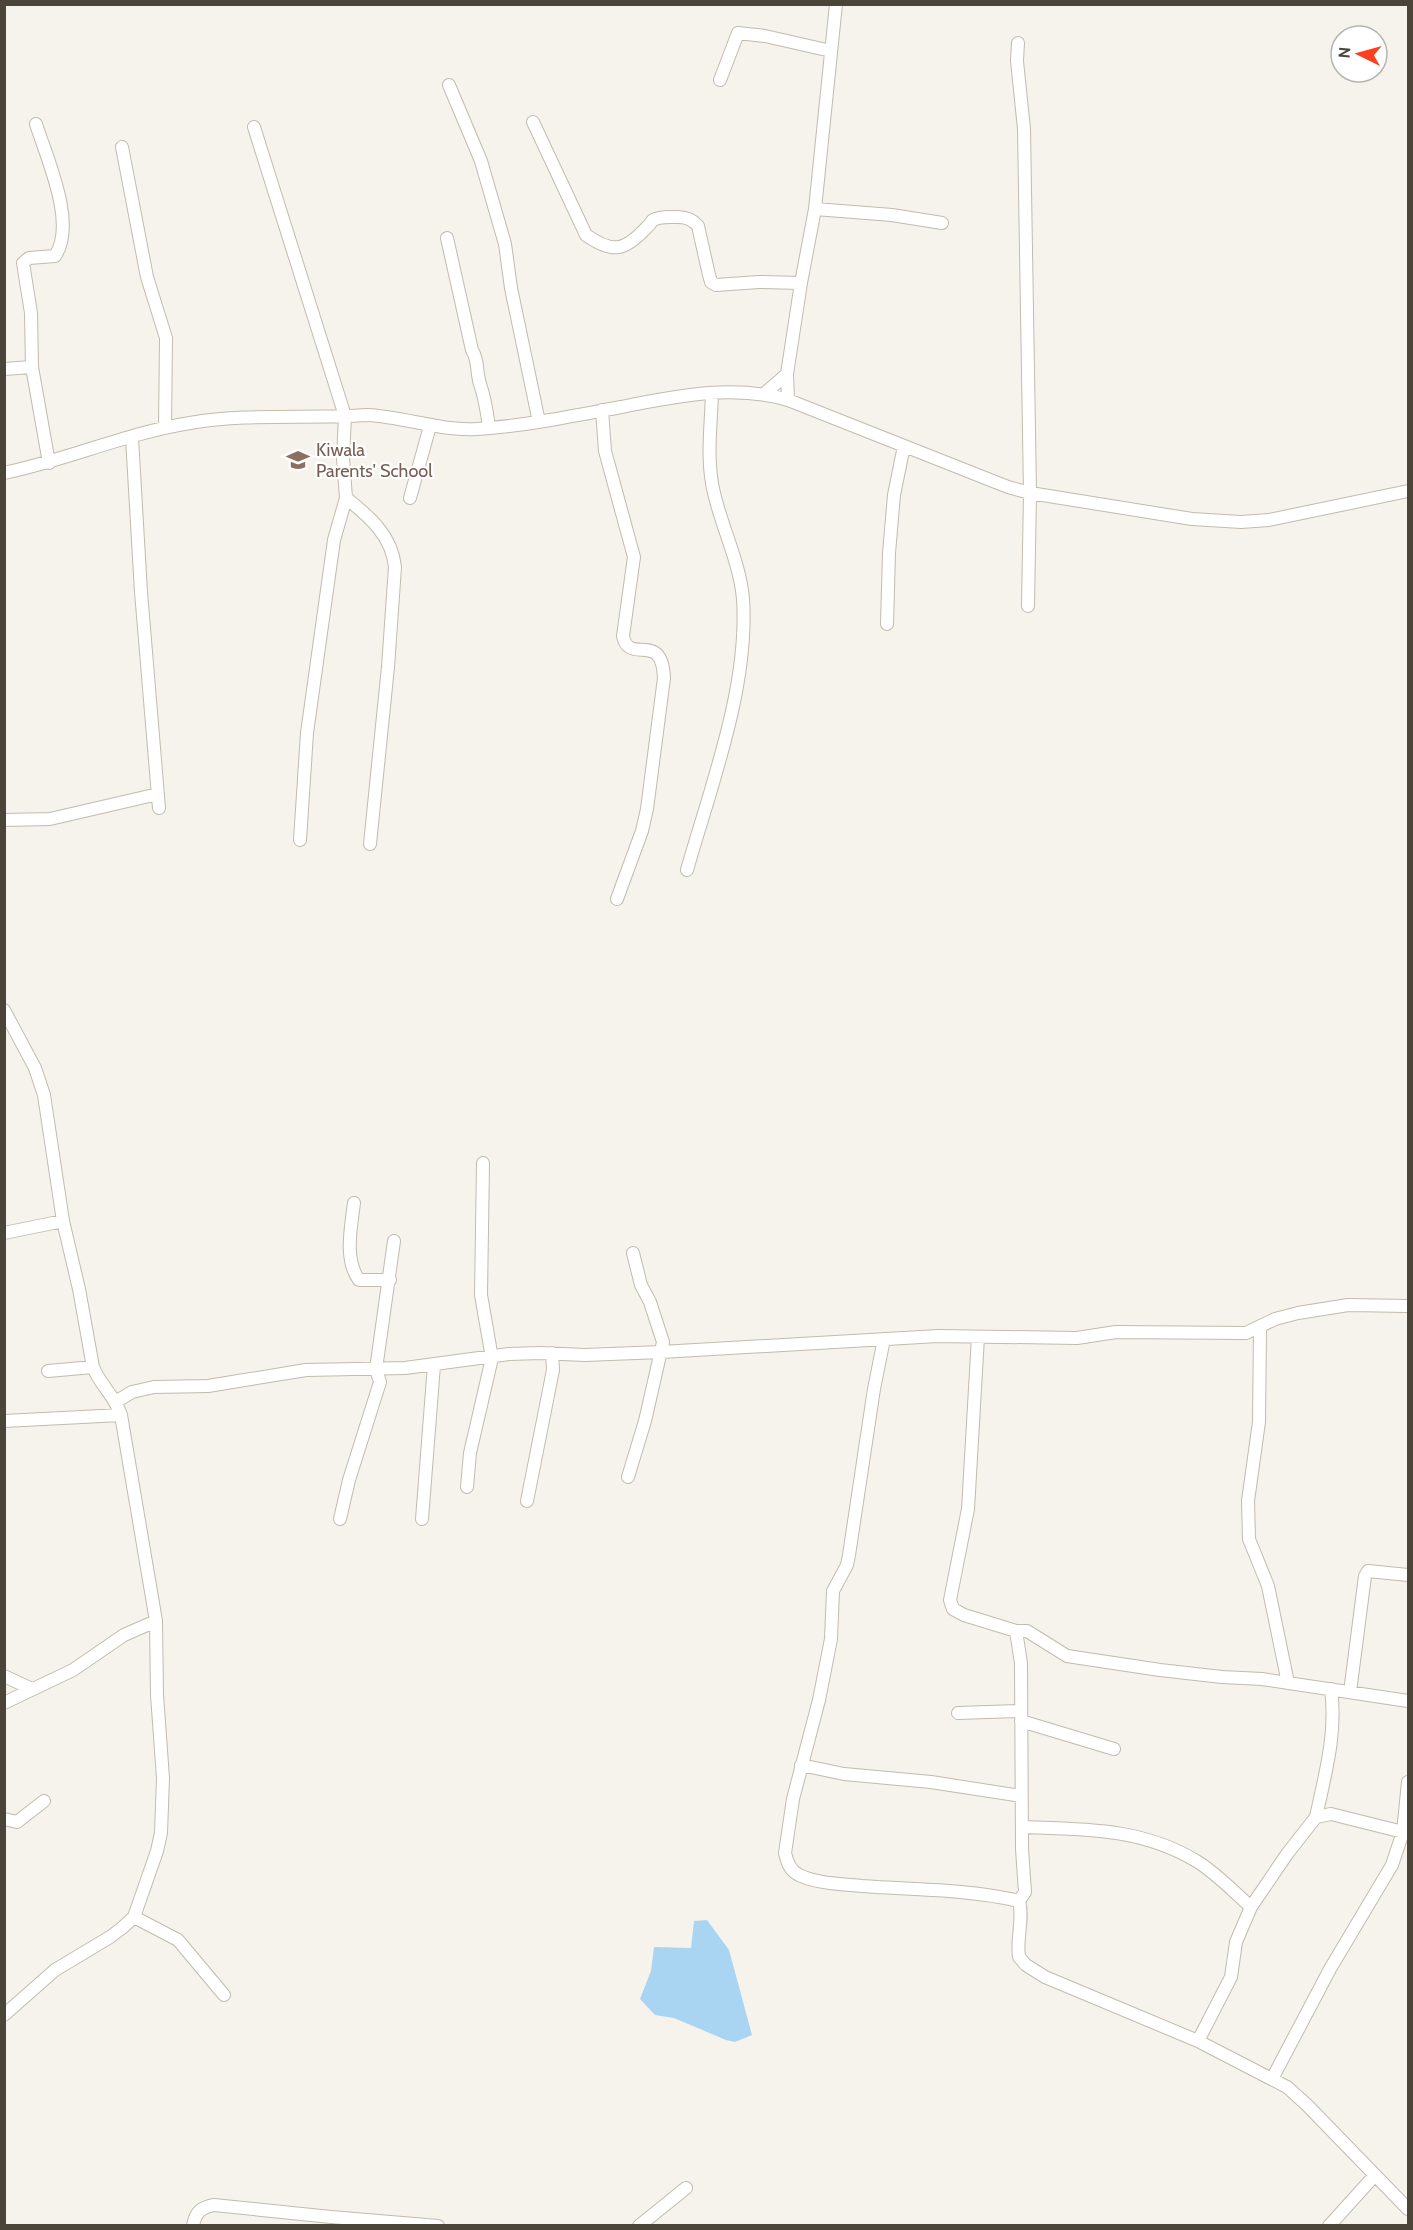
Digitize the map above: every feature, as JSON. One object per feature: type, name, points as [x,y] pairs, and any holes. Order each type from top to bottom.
[{"type":"street","points":[[788,400],[787,374],[815,209],[836,4]]},
{"type":"street","points":[[720,80],[738,33],[765,36],[831,51]]},
{"type":"street","points":[[1018,43],[1017,61],[1024,129],[1030,493],[1028,606]]},
{"type":"street","points":[[449,85],[482,161],[505,244],[511,288],[539,422]]},
{"type":"street","points":[[532,122],[586,235],[601,245],[614,249],[627,245],[648,227],[652,220],[663,217],[685,217],[693,220],[698,226],[711,282],[716,285],[759,282],[801,283]]},
{"type":"street","points":[[36,124],[62,207],[63,237],[60,250],[55,256],[29,258],[23,263],[31,313],[32,367],[49,463]]},
{"type":"street","points":[[254,127],[345,416],[343,458],[346,498],[334,540],[307,733],[300,840]]},
{"type":"street","points":[[122,147],[147,277],[166,338],[165,428]]},
{"type":"street","points":[[815,209],[892,215],[942,223]]},
{"type":"street","points":[[447,238],[472,350],[476,356],[480,384],[484,390],[489,427]]},
{"type":"street","points":[[4,369],[32,367]]},
{"type":"street","points":[[764,393],[787,374]]},
{"type":"street","points":[[687,870],[727,731],[744,627],[743,596],[713,492],[709,461],[712,393]]},
{"type":"street","points":[[4,473],[49,463],[165,428],[217,420],[388,416],[447,428],[489,427],[539,422],[683,395],[764,393],[788,400],[1008,487],[1030,493],[1192,519],[1242,522],[1269,520],[1408,491]]},
{"type":"street","points":[[602,410],[605,451],[634,557],[624,641],[632,648],[654,651],[658,654],[664,669],[647,809],[642,831],[617,899]]},
{"type":"street","points":[[410,498],[430,426]]},
{"type":"street","points":[[132,438],[141,592],[159,808]]},
{"type":"street","points":[[886,624],[894,495],[904,446]]},
{"type":"street","points":[[346,498],[364,511],[384,534],[394,552],[395,567],[386,689],[370,844]]},
{"type":"street","points":[[4,819],[50,819],[158,794]]},
{"type":"street","points":[[4,1010],[35,1068],[42,1088],[63,1221],[81,1299],[93,1367],[97,1377],[117,1401],[121,1415],[156,1621],[157,1695],[163,1778],[161,1833],[134,1917],[110,1937],[55,1970],[4,2015]]},
{"type":"street","points":[[467,1487],[470,1453],[492,1358],[481,1295],[483,1163]]},
{"type":"street","points":[[354,1203],[350,1244],[352,1271],[359,1280],[390,1280]]},
{"type":"street","points":[[4,1233],[63,1221]]},
{"type":"street","points":[[340,1519],[349,1480],[380,1382],[376,1369],[394,1241]]},
{"type":"street","points":[[628,1477],[645,1421],[663,1342],[650,1302],[640,1285],[633,1253]]},
{"type":"street","points":[[117,1401],[132,1392],[154,1387],[208,1386],[306,1370],[434,1365],[509,1354],[585,1355],[661,1352],[938,1335],[1077,1338],[1116,1332],[1219,1335],[1246,1333],[1275,1319],[1348,1305],[1408,1305]]},
{"type":"street","points":[[1260,1328],[1259,1422],[1248,1501],[1250,1539],[1268,1586],[1288,1683]]},
{"type":"street","points":[[978,1337],[968,1509],[950,1600],[953,1609],[964,1615],[1017,1631],[1027,1631],[1066,1656],[1222,1677],[1262,1678],[1408,1701]]},
{"type":"street","points":[[884,1339],[874,1389],[849,1555],[847,1565],[833,1591],[831,1639],[819,1700],[793,1798],[785,1853],[789,1867],[797,1875],[838,1883],[974,1893],[1019,1901]]},
{"type":"street","points":[[527,1501],[553,1370],[552,1353]]},
{"type":"street","points":[[422,1519],[434,1365]]},
{"type":"street","points":[[48,1371],[93,1367]]},
{"type":"street","points":[[4,1421],[121,1415]]},
{"type":"street","points":[[1350,1692],[1365,1576],[1368,1571],[1408,1575]]},
{"type":"street","points":[[4,1703],[73,1670],[124,1635],[156,1621]]},
{"type":"street","points":[[1017,1631],[1021,1663],[1025,1892],[1019,1901]]},
{"type":"street","points":[[4,1676],[32,1689]]},
{"type":"street","points":[[1198,2041],[1231,1977],[1236,1942],[1251,1907],[1316,1817],[1332,1741],[1334,1707],[1331,1689]]},
{"type":"street","points":[[958,1713],[1021,1716],[1114,1749]]},
{"type":"street","points":[[801,1766],[844,1774],[931,1782],[1022,1796]]},
{"type":"street","points":[[1272,2079],[1330,1969],[1392,1865],[1407,1819],[1408,1782]]},
{"type":"street","points":[[4,1819],[17,1822],[44,1801]]},
{"type":"street","points":[[1316,1817],[1331,1814],[1403,1833]]},
{"type":"street","points":[[1023,1827],[1104,1830],[1144,1838],[1199,1863],[1251,1907]]},
{"type":"street","points":[[1019,1901],[1022,1911],[1018,1930],[1018,1952],[1026,1965],[1045,1977],[1198,2041],[1287,2087],[1408,2210]]},
{"type":"street","points":[[134,1917],[178,1941],[189,1950],[224,1995]]},
{"type":"street","points":[[1329,2226],[1375,2175]]},
{"type":"street","points":[[639,2226],[686,2188]]},
{"type":"street","points":[[193,2226],[199,2211],[204,2207],[214,2205],[438,2226]]},
{"type":"water","points":[[707,1920],[729,1950],[752,2035],[735,2042],[674,2018],[655,2015],[640,1999],[651,1971],[654,1947],[691,1948],[694,1921]]},
{"type":"place","name":"Kiwala Parents' School","points":[[298,460]]}]
